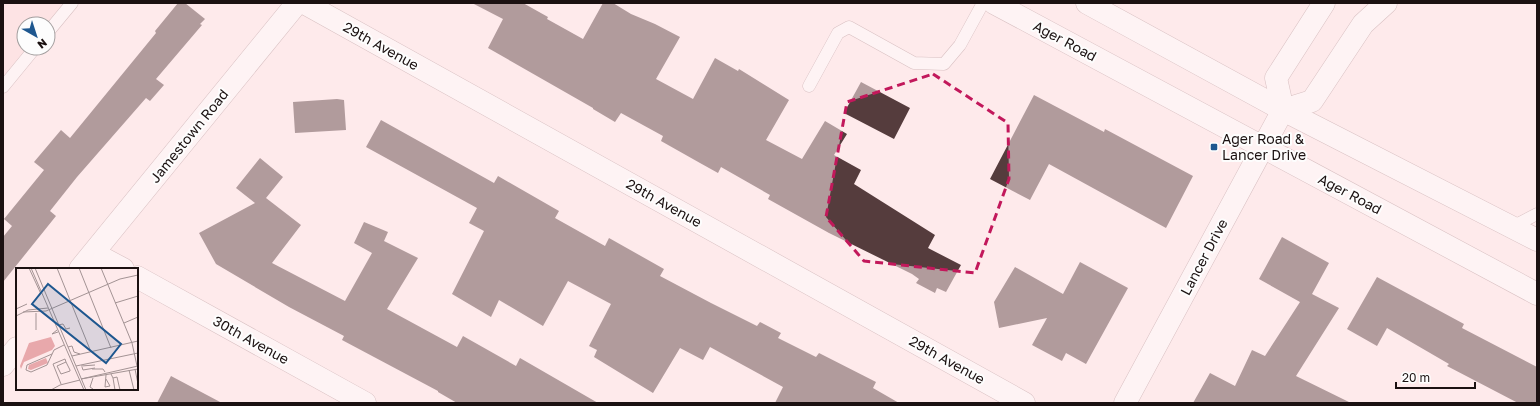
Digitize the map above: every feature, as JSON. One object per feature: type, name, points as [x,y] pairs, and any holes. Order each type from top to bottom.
[{"type":"street","name":"Jamestown Road","points":[[87,261],[297,3]]},
{"type":"street","name":"29th Avenue","points":[[304,3],[1024,403]]},
{"type":"street","name":"Ager Road","points":[[994,3],[1537,294]]},
{"type":"street","points":[[1087,3],[1283,110],[1537,240]]},
{"type":"street","points":[[1283,110],[1276,78],[1324,3]]},
{"type":"street","points":[[1283,110],[1312,100],[1363,24],[1386,3]]},
{"type":"street","name":"Lancer Drive","points":[[1126,403],[1283,110]]},
{"type":"street","points":[[87,261],[118,268]]},
{"type":"street","name":"30th Avenue","points":[[138,278],[365,403]]},
{"type":"street","points":[[3,365],[16,349]]},
{"type":"lane","points":[[56,22],[72,3]]},
{"type":"lane","points":[[809,86],[838,33],[849,26],[914,63],[944,64],[960,45],[983,3]]},
{"type":"lane","points":[[3,88],[29,56]]},
{"type":"lane","points":[[1512,227],[1537,214]]},
{"type":"highlighted area","points":[[933,74],[1008,123],[1009,179],[975,273],[864,261],[826,217],[847,102]]},
{"type":"shaded area","points":[[3,3],[65,3],[54,16],[16,16],[16,56],[22,56],[3,80]]},
{"type":"building","points":[[178,3],[185,3],[205,19],[200,24],[202,25],[156,79],[164,85],[150,101],[146,98],[77,177],[50,211],[56,216],[3,282],[3,237],[12,226],[4,219],[44,170],[34,162],[61,130],[70,138],[156,33],[155,31]]},
{"type":"building","points":[[472,3],[523,3],[548,17],[547,19],[583,39],[603,3],[613,3],[631,14],[680,37],[656,79],[693,99],[715,58],[738,71],[739,69],[789,100],[766,140],[802,159],[825,121],[847,134],[834,155],[861,170],[854,184],[935,235],[928,248],[961,265],[946,292],[937,288],[935,293],[916,283],[919,279],[912,274],[829,233],[768,199],[770,195],[721,167],[718,173],[661,141],[663,136],[621,113],[615,122],[488,48],[503,19]]},
{"type":"building","points":[[861,82],[910,108],[894,139],[844,113]]},
{"type":"building","points":[[1034,95],[1104,132],[1105,129],[1193,176],[1166,228],[1049,164],[1030,200],[990,179]]},
{"type":"building","points":[[337,99],[344,100],[346,130],[295,133],[293,102]]},
{"type":"building","points":[[381,120],[494,183],[498,176],[559,211],[555,218],[605,246],[609,238],[664,269],[660,276],[711,303],[757,326],[760,322],[781,333],[778,338],[816,357],[819,353],[876,382],[873,388],[899,403],[775,403],[783,387],[710,347],[703,360],[680,348],[653,393],[594,357],[597,350],[589,346],[611,304],[568,281],[543,326],[499,300],[491,317],[452,294],[484,231],[469,223],[477,208],[366,147]]},
{"type":"building","points":[[260,158],[283,177],[266,198],[301,225],[272,263],[345,301],[372,253],[354,243],[364,222],[388,232],[384,241],[418,258],[387,309],[457,347],[463,336],[516,366],[520,358],[598,403],[457,403],[438,391],[342,340],[344,336],[289,307],[216,264],[199,233],[255,203],[236,188]]},
{"type":"building","points":[[1282,237],[1329,263],[1312,294],[1339,308],[1296,376],[1351,403],[1193,403],[1210,373],[1235,386],[1252,350],[1265,356],[1300,302],[1259,279]]},
{"type":"building","points":[[1080,262],[1128,288],[1086,364],[1066,353],[1062,361],[1032,345],[1047,318],[999,328],[994,302],[1015,267],[1063,294]]},
{"type":"building","points":[[1377,277],[1464,324],[1462,328],[1537,367],[1537,403],[1518,403],[1447,366],[1449,364],[1387,328],[1377,346],[1347,329]]},
{"type":"building","points":[[171,376],[222,403],[157,403]]},
{"type":"place","name":"Ager Road & Lancer Drive","points":[[1214,147]]}]
